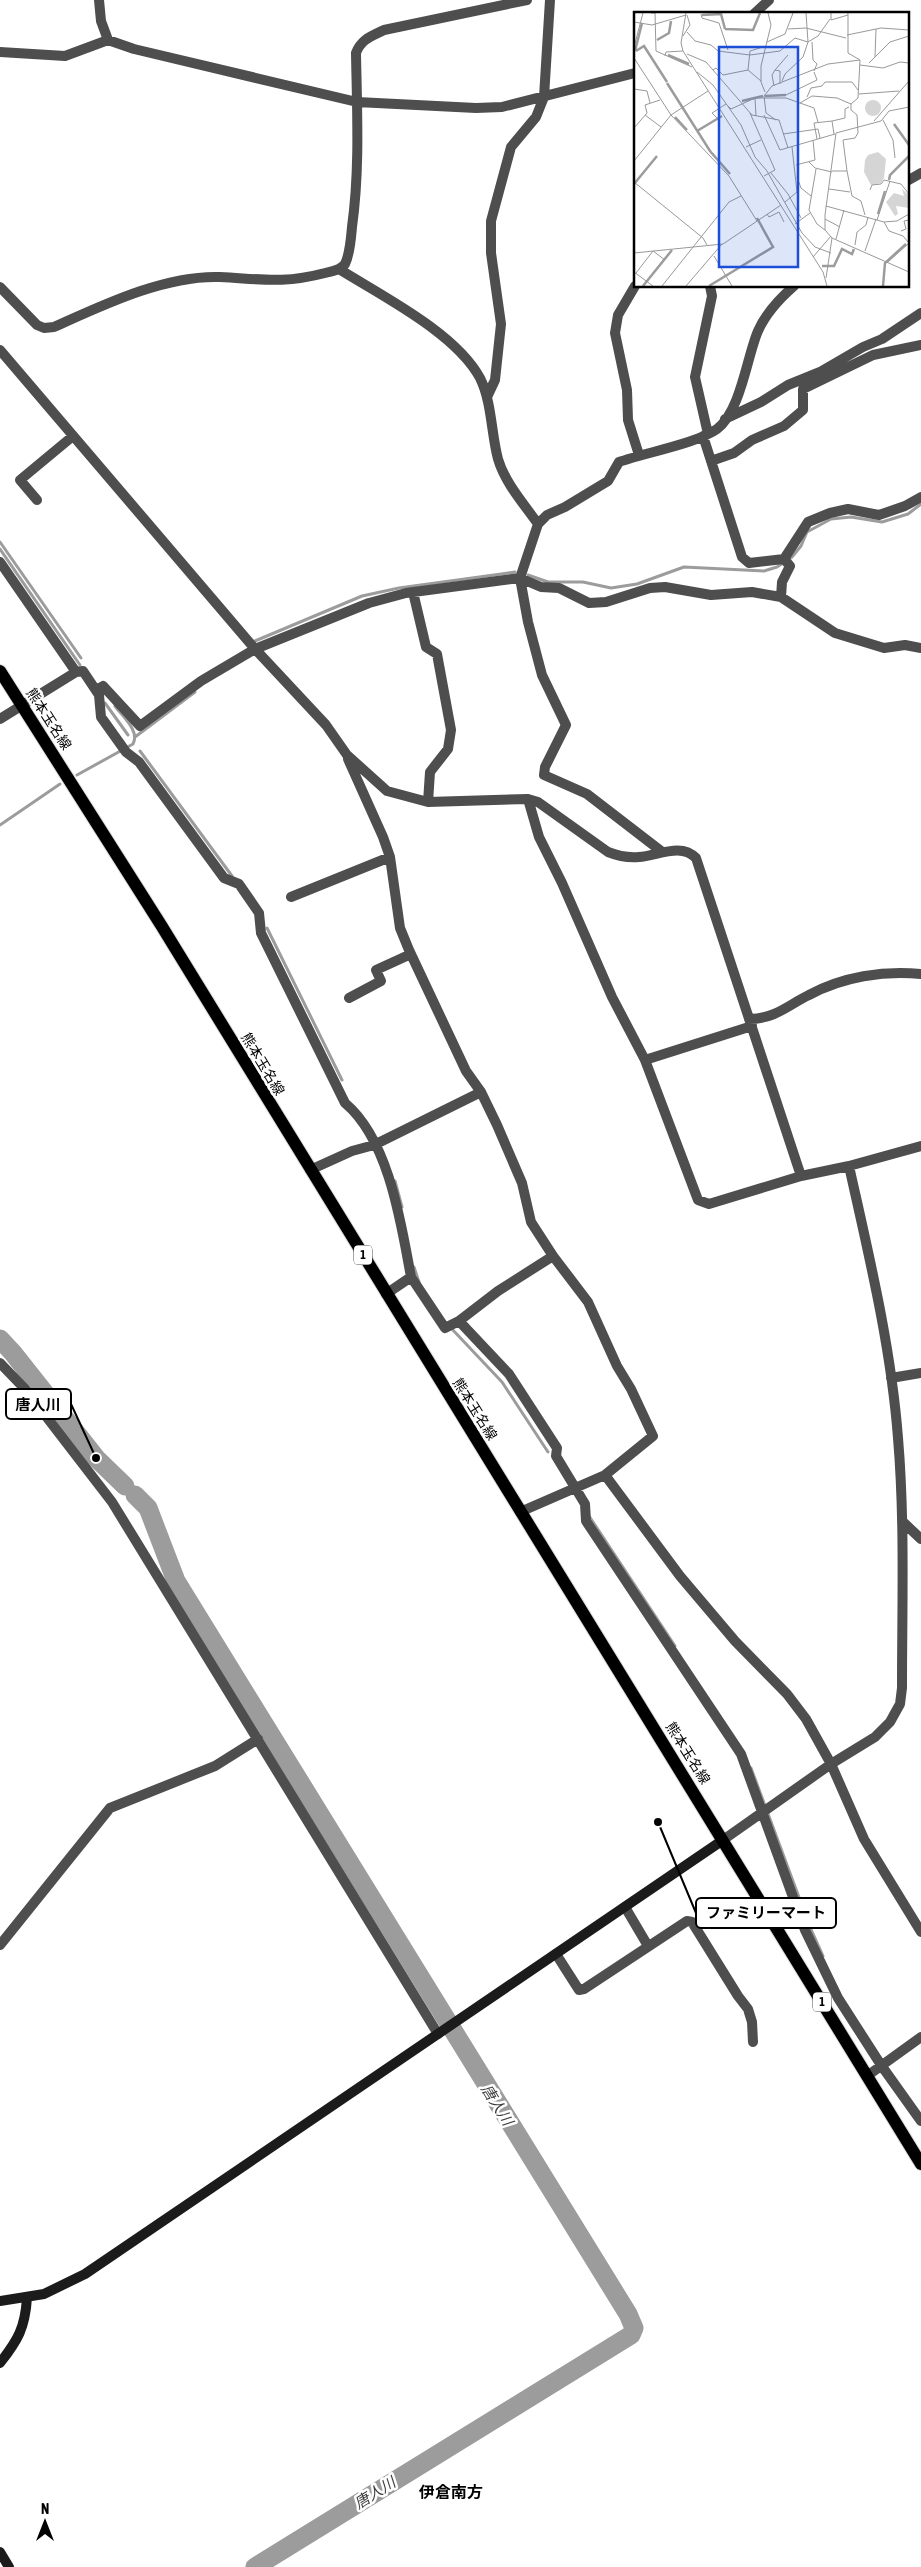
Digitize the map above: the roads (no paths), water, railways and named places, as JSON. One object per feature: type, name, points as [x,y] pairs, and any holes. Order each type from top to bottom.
[{"type":"main road","name":"熊本玉名線","points":[[0,671],[156,917],[921,2164]]},
{"type":"street","points":[[99,0],[101,22],[108,40]]},
{"type":"street","points":[[0,288],[37,325],[44,328],[54,327],[120,297],[186,280],[218,277],[274,281],[297,280],[339,270],[345,264],[350,242],[357,188],[356,53],[358,46],[365,39],[384,30],[527,0]]},
{"type":"street","points":[[487,397],[495,380],[501,324],[491,253],[491,222],[510,147],[536,118],[544,97],[550,0]]},
{"type":"street","points":[[756,12],[769,0]]},
{"type":"street","points":[[0,52],[66,56],[108,40],[134,49],[356,102],[476,108],[502,107],[634,72]]},
{"type":"street","points":[[908,180],[921,173]]},
{"type":"street","points":[[339,270],[440,333],[479,377],[487,397],[499,460],[509,484],[538,524]]},
{"type":"street","points":[[634,288],[618,315],[615,333],[627,390],[628,420],[639,455]]},
{"type":"street","points":[[710,288],[712,296],[694,377],[711,461],[742,557],[749,563],[786,562],[790,566],[782,582],[781,597]]},
{"type":"street","points":[[661,851],[587,794],[544,775],[545,767],[566,725],[542,675],[528,622],[520,578],[538,524],[547,515],[566,507],[608,481],[619,462],[706,435],[719,428],[739,395],[758,331],[767,313],[792,288]]},
{"type":"street","points":[[725,419],[761,402],[788,385],[820,372],[863,347],[882,339],[921,313]]},
{"type":"street","points":[[711,461],[734,453],[752,440],[784,426],[802,410],[803,389],[874,355],[921,345]]},
{"type":"street","points":[[0,350],[255,649],[326,726],[347,755],[383,836],[390,857],[400,928],[410,954],[466,1071],[482,1092],[522,1183],[530,1222],[552,1256],[588,1302],[617,1366],[631,1388],[653,1436],[605,1474],[520,1512]]},
{"type":"street","points":[[37,500],[20,480],[73,436]]},
{"type":"street","points":[[786,562],[808,522],[830,513],[848,510],[879,515],[905,506],[921,497]]},
{"type":"street","points":[[0,562],[76,672]]},
{"type":"street","points":[[96,690],[103,686],[140,726],[201,681],[255,649],[369,604],[413,592],[520,578],[541,587],[559,588],[589,604],[606,602],[650,588],[665,587],[711,595],[752,592],[781,597],[835,633],[884,648],[905,644],[921,648]]},
{"type":"street","points":[[413,592],[426,647],[437,654],[451,730],[448,749],[430,772],[428,802]]},
{"type":"street","points":[[0,719],[76,672],[83,671],[99,695],[102,717],[123,748],[139,762],[224,878],[239,884],[259,913],[261,933],[345,1103],[356,1112],[374,1145],[396,1197],[411,1277],[445,1328],[454,1324],[479,1304],[552,1256]]},
{"type":"street","points":[[347,755],[387,791],[404,798],[428,802],[528,799],[538,802],[608,852],[618,856],[640,857],[661,851],[692,853],[696,858],[801,1176]]},
{"type":"street","points":[[528,799],[539,836],[612,996],[645,1060],[698,1200],[708,1204],[801,1176],[849,1166],[921,1146]]},
{"type":"street","points":[[291,897],[390,857]]},
{"type":"street","points":[[349,998],[381,980],[376,970],[410,954]]},
{"type":"street","points":[[645,1060],[750,1023],[792,1006],[808,995],[825,988],[871,975],[894,972],[921,974]]},
{"type":"street","points":[[310,1170],[352,1151],[374,1145],[482,1092]]},
{"type":"street","points":[[0,2301],[44,2294],[85,2274],[625,1907],[831,1764],[875,1737],[890,1722],[900,1704],[902,1688],[902,1521],[898,1439],[892,1378],[875,1282],[849,1166]]},
{"type":"street","points":[[386,1294],[411,1277]]},
{"type":"street","points":[[454,1324],[509,1374],[557,1448],[556,1456],[585,1504],[586,1521],[741,1754],[768,1808],[805,1930],[838,1998],[921,2121]]},
{"type":"street","points":[[0,1363],[25,1389],[112,1502],[441,2032]]},
{"type":"street","points":[[892,1378],[921,1373]]},
{"type":"street","points":[[605,1474],[680,1576],[735,1641],[787,1694],[806,1719],[831,1764],[864,1839],[921,1932]]},
{"type":"street","points":[[902,1521],[921,1539]]},
{"type":"street","points":[[0,1945],[110,1808],[215,1766],[258,1739]]},
{"type":"street","points":[[625,1907],[648,1946]]},
{"type":"street","points":[[556,1954],[579,1990],[584,1989],[687,1921],[692,1922],[748,2009],[752,2022],[753,2042]]},
{"type":"street","points":[[868,2076],[921,2037]]},
{"type":"street","points":[[0,2363],[19,2338],[26,2320],[27,2298]]},
{"type":"street","points":[[0,2552],[9,2567]]},
{"type":"waterway","points":[[528,575],[548,582],[583,582],[611,588],[637,584],[684,567],[764,571],[777,567],[792,557],[801,546],[807,532],[831,519],[851,517],[882,522],[908,514],[921,504]]},
{"type":"waterway","points":[[0,542],[81,658]]},
{"type":"waterway","points":[[0,549],[80,665]]},
{"type":"waterway","points":[[255,641],[362,596],[399,588],[515,572]]},
{"type":"waterway","points":[[135,737],[195,692]]},
{"type":"waterway","points":[[105,703],[128,735]]},
{"type":"waterway","points":[[77,775],[133,744],[135,739],[132,729],[115,706]]},
{"type":"waterway","points":[[140,751],[232,876]]},
{"type":"waterway","points":[[0,825],[60,784]]},
{"type":"waterway","points":[[267,928],[342,1080]]},
{"type":"waterway","points":[[395,1181],[402,1207]]},
{"type":"waterway","points":[[414,1267],[419,1282]]},
{"type":"waterway","points":[[451,1328],[502,1382],[548,1452]]},
{"type":"waterway","name":"唐人川","points":[[0,1339],[96,1458],[125,1486]]},
{"type":"waterway","name":"唐人川","points":[[135,1495],[148,1508],[176,1581],[628,2314],[634,2328],[631,2335],[255,2567]]},
{"type":"waterway","points":[[589,1516],[675,1646]]},
{"type":"waterway","points":[[751,1768],[810,1927],[823,1956]]},
{"type":"place","name":"唐人川","points":[[96,1458]]},
{"type":"place","name":"ファミリーマート","points":[[658,1822]]},
{"type":"district","name":"伊倉南方","points":[[451,2492]]}]
